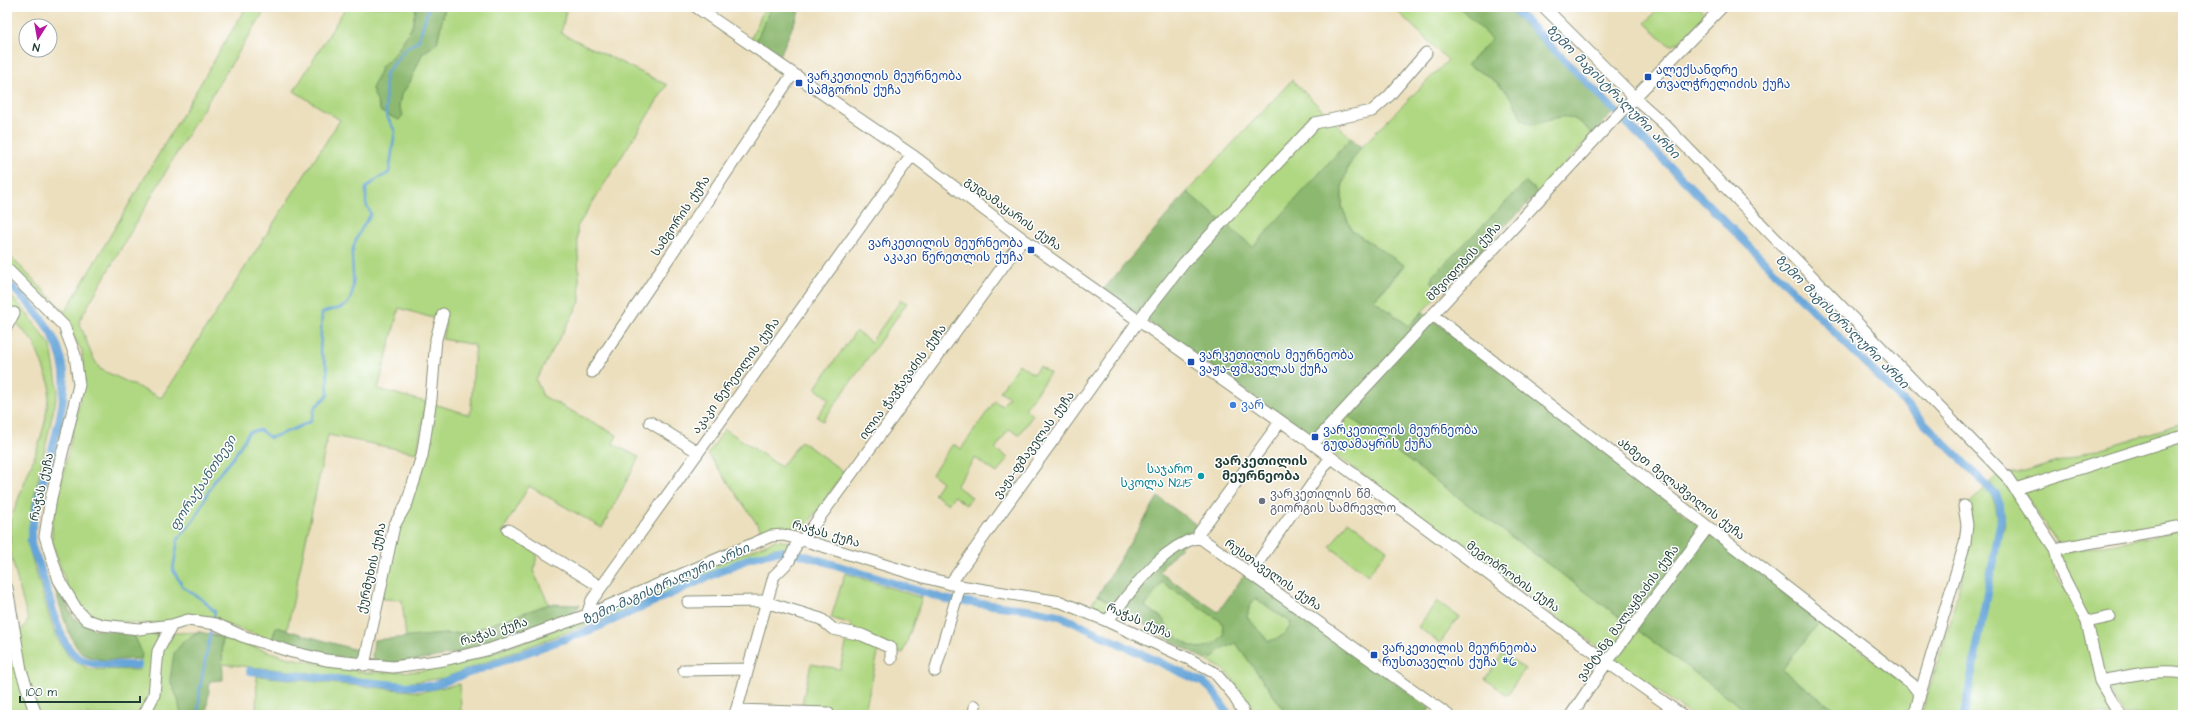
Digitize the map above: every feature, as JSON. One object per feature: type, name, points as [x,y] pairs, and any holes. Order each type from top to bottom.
[{"type":"street","name":"გუდამაყარის ქუჩა","points":[[696,7],[792,75],[912,156],[1023,239],[1313,444]]},
{"type":"street","points":[[1544,7],[1631,102],[1675,135],[2007,477],[2055,548],[2060,570],[2086,622],[2100,681],[2120,715]]},
{"type":"street","name":"მშვიდობის ქუჩა","points":[[1313,444],[1613,120],[1722,7]]},
{"type":"street","name":"ვაჟა-ფშაველას ქუჩა","points":[[935,671],[953,608],[956,589],[1139,320],[1184,263],[1315,123],[1372,111],[1389,96],[1426,53]]},
{"type":"street","name":"სამგორის ქუჩა","points":[[592,372],[792,75]]},
{"type":"street","name":"აკაკი წერეთლის ქუჩა","points":[[587,615],[592,600],[912,156]]},
{"type":"street","name":"ილია ჭავჭავაძის ქუჩა","points":[[767,602],[774,576],[789,561],[800,541],[1023,239]]},
{"type":"street","name":"რაჭას ქუჩა","points":[[7,269],[64,326],[76,355],[79,385],[46,521],[45,536],[59,580],[77,610],[87,620],[102,625],[139,629],[172,625],[188,620],[216,624],[242,636],[292,652],[326,660],[393,667],[444,660],[491,649],[587,615],[771,536],[783,535],[956,589],[1060,602],[1107,620],[1215,673],[1232,693],[1245,715]]},
{"type":"street","points":[[7,326],[14,313]]},
{"type":"street","name":"ქურმუხის ქუჩა","points":[[364,665],[394,526],[407,503],[422,456],[431,399],[436,339],[443,314]]},
{"type":"street","name":"ახმეთ მელაშვილის ქუჩა","points":[[1433,315],[1912,684],[1920,694]]},
{"type":"street","points":[[650,422],[698,452]]},
{"type":"street","points":[[1107,620],[1140,579],[1180,543],[1199,537],[1199,533],[1280,422]]},
{"type":"street","points":[[2015,489],[2183,436]]},
{"type":"street","name":"მეგობრობის ქუჩა","points":[[1313,444],[1607,662],[1682,715]]},
{"type":"street","points":[[1250,574],[1330,458]]},
{"type":"street","points":[[1915,715],[1963,549],[1967,525],[1964,506]]},
{"type":"street","points":[[2055,548],[2183,526]]},
{"type":"street","name":"ვახტანგ მალაყმაძის ქუჩა","points":[[1571,715],[1607,662],[1708,527]]},
{"type":"street","points":[[508,530],[602,587]]},
{"type":"street","name":"რუსთაველის ქუჩა","points":[[1199,537],[1448,715]]},
{"type":"street","points":[[7,588],[21,670],[36,715]]},
{"type":"street","points":[[688,602],[767,602],[821,619],[833,629],[862,635],[891,648],[891,659]]},
{"type":"street","points":[[767,602],[736,713],[828,713]]},
{"type":"street","points":[[2086,622],[2110,617]]},
{"type":"street","points":[[144,715],[154,695],[158,651],[172,625]]},
{"type":"street","points":[[684,670],[748,669]]},
{"type":"street","points":[[2100,681],[2150,672],[2168,671],[2183,674]]},
{"type":"green space","points":[[246,7],[267,7],[193,125],[79,321],[92,356],[100,369],[161,398],[340,120],[294,91],[346,7],[416,7],[412,27],[397,51],[382,66],[372,89],[403,115],[399,106],[401,95],[410,82],[422,54],[437,43],[445,7],[567,7],[561,33],[667,85],[577,227],[580,302],[536,380],[543,396],[617,435],[613,444],[639,457],[602,528],[529,486],[502,532],[537,553],[534,573],[549,604],[541,608],[469,632],[406,638],[402,600],[382,599],[396,533],[434,404],[470,415],[475,345],[442,339],[446,322],[399,308],[378,389],[426,402],[417,453],[328,435],[287,630],[276,627],[272,640],[201,616],[189,614],[171,622],[141,624],[101,619],[87,615],[69,592],[52,542],[52,522],[84,382],[82,351],[65,322],[7,264],[7,253],[65,312]]},
{"type":"green space","points":[[416,7],[445,7],[437,43],[422,54],[410,82],[401,95],[399,106],[403,115],[399,120],[381,112],[372,89],[382,66],[397,51],[412,27]]},
{"type":"green space","points":[[765,7],[771,7],[755,44],[750,41]]},
{"type":"green space","points":[[771,7],[801,7],[778,60],[755,44]]},
{"type":"green space","points":[[1393,7],[1459,7],[1492,39],[1467,65],[1486,75],[1501,86],[1512,100],[1522,120],[1547,121],[1560,116],[1570,116],[1579,121],[1593,134],[1538,193],[1526,182],[1433,276],[1432,282],[1437,286],[1445,287],[1409,326],[1374,300],[1404,265],[1352,231],[1342,207],[1342,187],[1348,167],[1361,147],[1448,60]]},
{"type":"green space","points":[[1459,7],[1506,7],[1613,112],[1593,134],[1571,118],[1559,117],[1533,125],[1522,120],[1512,100],[1501,86],[1486,75],[1467,65],[1492,39]]},
{"type":"green space","points":[[1660,7],[1698,7],[1706,15],[1679,42],[1674,45],[1669,45],[1645,23]]},
{"type":"green space","points":[[1292,80],[1351,138],[1253,248],[1187,192]]},
{"type":"green space","points":[[1351,138],[1361,147],[1348,167],[1342,187],[1342,207],[1352,231],[1404,265],[1374,300],[1409,326],[1423,312],[1821,620],[1782,670],[1841,715],[1752,715],[1347,415],[1321,444],[1103,290],[1187,192],[1253,247]]},
{"type":"green space","points":[[1526,182],[1538,193],[1445,287],[1437,286],[1432,282],[1432,276]]},
{"type":"green space","points":[[7,293],[22,307],[51,346],[58,390],[31,512],[27,542],[55,635],[70,658],[89,669],[139,670],[142,653],[134,635],[200,632],[184,641],[170,680],[178,699],[181,715],[7,715],[7,654],[28,620],[10,552],[10,521],[39,444],[45,422],[50,385],[34,343],[7,311]]},
{"type":"green space","points":[[901,300],[907,303],[823,421],[817,417],[829,399],[815,388],[856,331],[871,342]]},
{"type":"green space","points":[[1019,364],[1033,374],[1039,366],[1050,373],[1025,409],[1033,415],[1019,435],[1009,429],[995,449],[1008,458],[997,473],[975,458],[956,486],[972,497],[966,505],[954,496],[948,504],[934,494],[942,482],[932,474],[953,444],[961,449],[995,401],[1002,406],[1009,397],[1000,391]]},
{"type":"green space","points":[[1347,415],[1752,715],[1691,715],[1321,444]]},
{"type":"green space","points":[[2183,423],[2183,523],[2062,545],[2057,542],[2010,473],[2017,474],[2032,470]]},
{"type":"green space","points":[[725,429],[781,467],[801,441],[844,472],[805,528],[775,529],[758,535],[760,528],[708,454]]},
{"type":"green space","points":[[1999,475],[2051,554],[2054,571],[2085,624],[2116,715],[1921,715],[1945,640],[1962,575],[1968,546],[1970,522],[1968,505],[1986,487],[1996,507],[1997,529],[2004,529],[2004,510],[1990,483]]},
{"type":"green space","points":[[1158,497],[1198,526],[1159,572],[1218,612],[1245,574],[1430,708],[1426,715],[1288,715],[1236,643],[1222,649],[1213,658],[1202,658],[1124,613],[1098,595]],"holes":[[[1162,582],[1222,622],[1224,635],[1216,642],[1202,648],[1189,645],[1182,641],[1162,619],[1145,607]],[[1255,598],[1292,623],[1283,635],[1268,641],[1247,617],[1249,608]]]},
{"type":"green space","points":[[1348,521],[1387,550],[1368,575],[1330,547]]},
{"type":"green space","points":[[2183,531],[2183,715],[2124,715],[2104,680],[2062,568],[2060,553]]},
{"type":"green space","points":[[776,540],[793,543],[790,548],[774,548],[743,558],[635,607],[444,678],[405,683],[222,664],[222,637],[286,657],[367,673],[419,671],[458,664],[532,639]]},
{"type":"green space","points":[[845,573],[922,598],[903,653],[879,649],[864,715],[825,715],[801,708],[811,664],[840,669],[851,624],[831,618]]},
{"type":"green space","points":[[1161,581],[1222,622],[1224,635],[1216,642],[1201,648],[1188,645],[1181,640],[1167,626],[1161,617],[1145,607]]},
{"type":"green space","points":[[54,586],[74,618],[94,629],[134,635],[142,653],[141,659],[98,659],[85,655],[79,650],[70,634]]},
{"type":"green space","points":[[1098,595],[1130,617],[1091,605]]},
{"type":"green space","points":[[1255,598],[1292,623],[1283,635],[1268,641],[1247,617],[1249,608]]},
{"type":"green space","points":[[1437,601],[1459,617],[1440,643],[1418,627]]},
{"type":"green space","points":[[549,604],[580,605],[572,615],[491,644],[471,649],[429,658],[393,663],[380,662],[372,657],[374,640],[469,632]]},
{"type":"green space","points":[[1821,620],[1908,687],[1915,701],[1911,715],[1841,715],[1782,670]]},
{"type":"green space","points":[[276,627],[360,651],[359,657],[355,660],[310,653],[272,640]]},
{"type":"green space","points":[[200,632],[222,637],[223,680],[210,681],[206,715],[181,715],[178,699],[170,680],[174,653],[184,641]]},
{"type":"green space","points":[[1236,643],[1283,709],[1274,715],[1254,715],[1233,680],[1223,669],[1202,658],[1213,658],[1222,649]]},
{"type":"green space","points":[[1503,653],[1525,669],[1507,695],[1485,679]]},
{"type":"green space","points":[[257,676],[420,692],[460,684],[461,715],[256,715]]},
{"type":"waterway","name":"ფორაქაანთხევი","points":[[214,617],[215,612],[204,601],[183,587],[173,570],[178,539],[194,520],[215,479],[233,458],[249,432],[260,430],[270,438],[294,429],[311,421],[315,407],[328,395],[327,367],[320,351],[322,313],[343,307],[348,304],[351,298],[353,284],[352,255],[354,245],[359,233],[371,214],[366,204],[366,188],[377,179],[389,173],[395,131],[386,115],[385,75],[405,49],[418,41],[429,7]]},
{"type":"waterway","name":"ზემო მაგისტრალური არხი","points":[[1512,7],[1996,495],[2000,505],[2001,519],[1964,715]]},
{"type":"waterway","name":"ზემო-მაგისტრალური არხი","points":[[7,283],[27,301],[44,322],[62,358],[64,372],[63,402],[52,451],[39,496],[31,535],[31,544],[39,564],[57,624],[63,640],[70,651],[78,658],[88,662],[101,664],[138,665]]},
{"type":"waterway","name":"ზემო-მაგისტრალური არხი","points":[[250,671],[407,686],[432,686],[593,629],[750,558],[779,551],[800,554],[948,600],[1026,609],[1058,615],[1204,683],[1213,691],[1229,715]]},
{"type":"waterway","points":[[198,715],[200,687],[211,631]]},
{"type":"place","name":"ალექსანდრე თვალჭრელიძის ქუჩა","points":[[1648,77]]},
{"type":"place","name":"ვარკეთილის მეურნეობა სამგორის ქუჩა","points":[[799,83]]},
{"type":"place","name":"ვარკეთილის მეურნეობა აკაკი წერეთლის ქუჩა","points":[[1031,250]]},
{"type":"place","name":"ვარკეთილის მეურნეობა ვაჟა-ფშაველას ქუჩა","points":[[1191,362]]},
{"type":"place","name":"ვარ","points":[[1233,405]]},
{"type":"place","name":"ვარკეთილის მეურნეობა გუდამაყრის ქუჩა","points":[[1315,437]]},
{"type":"place","name":"საჯარო სკოლა N215","points":[[1201,476]]},
{"type":"place","name":"ვარკეთილის წმ. გიორგის სამრევლო","points":[[1262,501]]},
{"type":"place","name":"ვარკეთილის მეურნეობა რუსთაველის ქუჩა #6","points":[[1374,655]]},
{"type":"district","name":"ვარკეთილის მეურნეობა","points":[[1261,468]]}]
